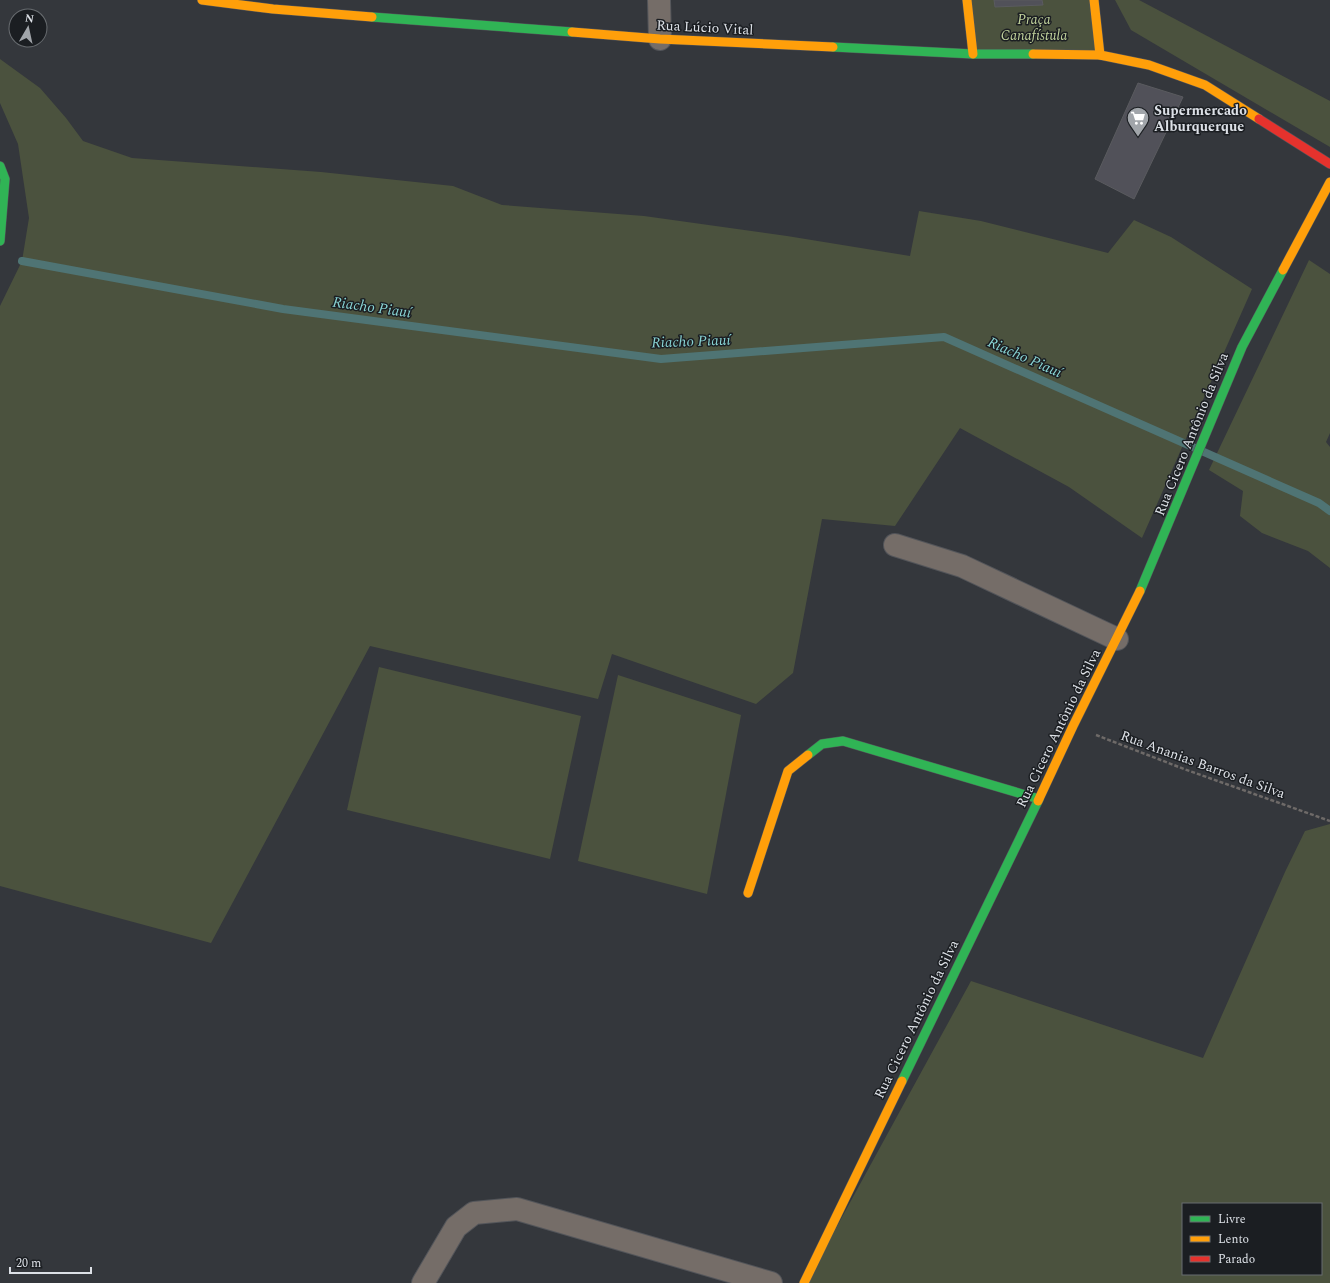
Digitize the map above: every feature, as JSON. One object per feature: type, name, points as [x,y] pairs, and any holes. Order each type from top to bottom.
[{"type":"street","name":"Rua Lúcio Vital","points":[[202,0],[273,9],[660,39],[973,54],[1100,55],[1149,65],[1205,85],[1330,164]]},
{"type":"street","points":[[659,0],[660,39]]},
{"type":"street","points":[[967,0],[973,54]]},
{"type":"street","points":[[1094,0],[1100,55]]},
{"type":"street","points":[[0,166],[5,180],[0,239]]},
{"type":"street","name":"Rua Cicero Antônio da Silva","points":[[804,1283],[1039,800],[1073,726],[1142,588],[1242,347],[1330,182]]},
{"type":"street","points":[[895,545],[962,566],[1117,639]]},
{"type":"street","points":[[748,893],[788,772],[822,744],[843,741],[1039,800]]},
{"type":"street","points":[[423,1283],[456,1227],[474,1213],[517,1209],[771,1283]]},
{"type":"path","name":"Rua Ananias Barros da Silva","points":[[1073,726],[1328,820]]},
{"type":"green space","name":"Praça Canafístula","points":[[967,0],[1098,0],[1100,55],[973,54]]},
{"type":"green space","points":[[1115,0],[1139,0],[1330,101],[1330,147],[1131,30]]},
{"type":"green space","points":[[0,59],[40,88],[66,118],[83,141],[132,158],[321,172],[453,186],[502,205],[644,216],[787,236],[910,256],[919,211],[981,221],[1108,253],[1134,220],[1171,237],[1252,289],[1142,538],[1069,487],[960,428],[895,526],[822,519],[793,673],[756,704],[612,654],[598,699],[370,646],[211,943],[0,886],[0,306],[22,261],[29,218],[18,144],[0,103]]},
{"type":"green space","points":[[1309,260],[1330,274],[1330,433],[1326,442],[1330,447],[1330,568],[1308,551],[1262,533],[1240,516],[1243,491],[1209,470]]},
{"type":"green space","points":[[379,667],[581,716],[550,859],[347,810]]},
{"type":"green space","points":[[618,675],[741,715],[707,894],[578,861]]},
{"type":"green space","points":[[1330,824],[1330,1283],[806,1283],[971,981],[1203,1058],[1285,872],[1305,831]]},
{"type":"building","points":[[994,0],[1042,0],[1043,5],[995,7]]},
{"type":"building","name":"Supermercado Alburquerque","points":[[1138,83],[1183,97],[1134,199],[1095,179]]},
{"type":"waterway","name":"Riacho Piauí","points":[[22,261],[283,309],[661,359],[944,337],[1319,503],[1330,511]]},
{"type":"traffic: fast","points":[[372,17],[572,32]]},
{"type":"traffic: fast","points":[[833,47],[973,54],[1033,54]]},
{"type":"traffic: fast","points":[[0,166],[5,179],[0,241]]},
{"type":"traffic: fast","points":[[1140,591],[1242,347],[1283,270]]},
{"type":"traffic: fast","points":[[808,755],[822,744],[843,741],[1039,799]]},
{"type":"traffic: fast","points":[[902,1081],[1038,801]]},
{"type":"traffic: slow","points":[[202,0],[273,9],[372,17]]},
{"type":"traffic: slow","points":[[967,0],[973,54]]},
{"type":"traffic: slow","points":[[1094,0],[1100,55]]},
{"type":"traffic: slow","points":[[572,32],[660,39],[833,47]]},
{"type":"traffic: slow","points":[[1033,54],[1100,55],[1149,65],[1205,85],[1259,119]]},
{"type":"traffic: slow","points":[[1283,270],[1330,182]]},
{"type":"traffic: slow","points":[[1038,801],[1073,726],[1140,591]]},
{"type":"traffic: slow","points":[[748,893],[788,771],[808,755]]},
{"type":"traffic: slow","points":[[804,1283],[902,1081]]},
{"type":"traffic: jam","points":[[1259,119],[1330,164]]},
{"type":"place","name":"Supermercado Alburquerque","points":[[1138,138]]}]
